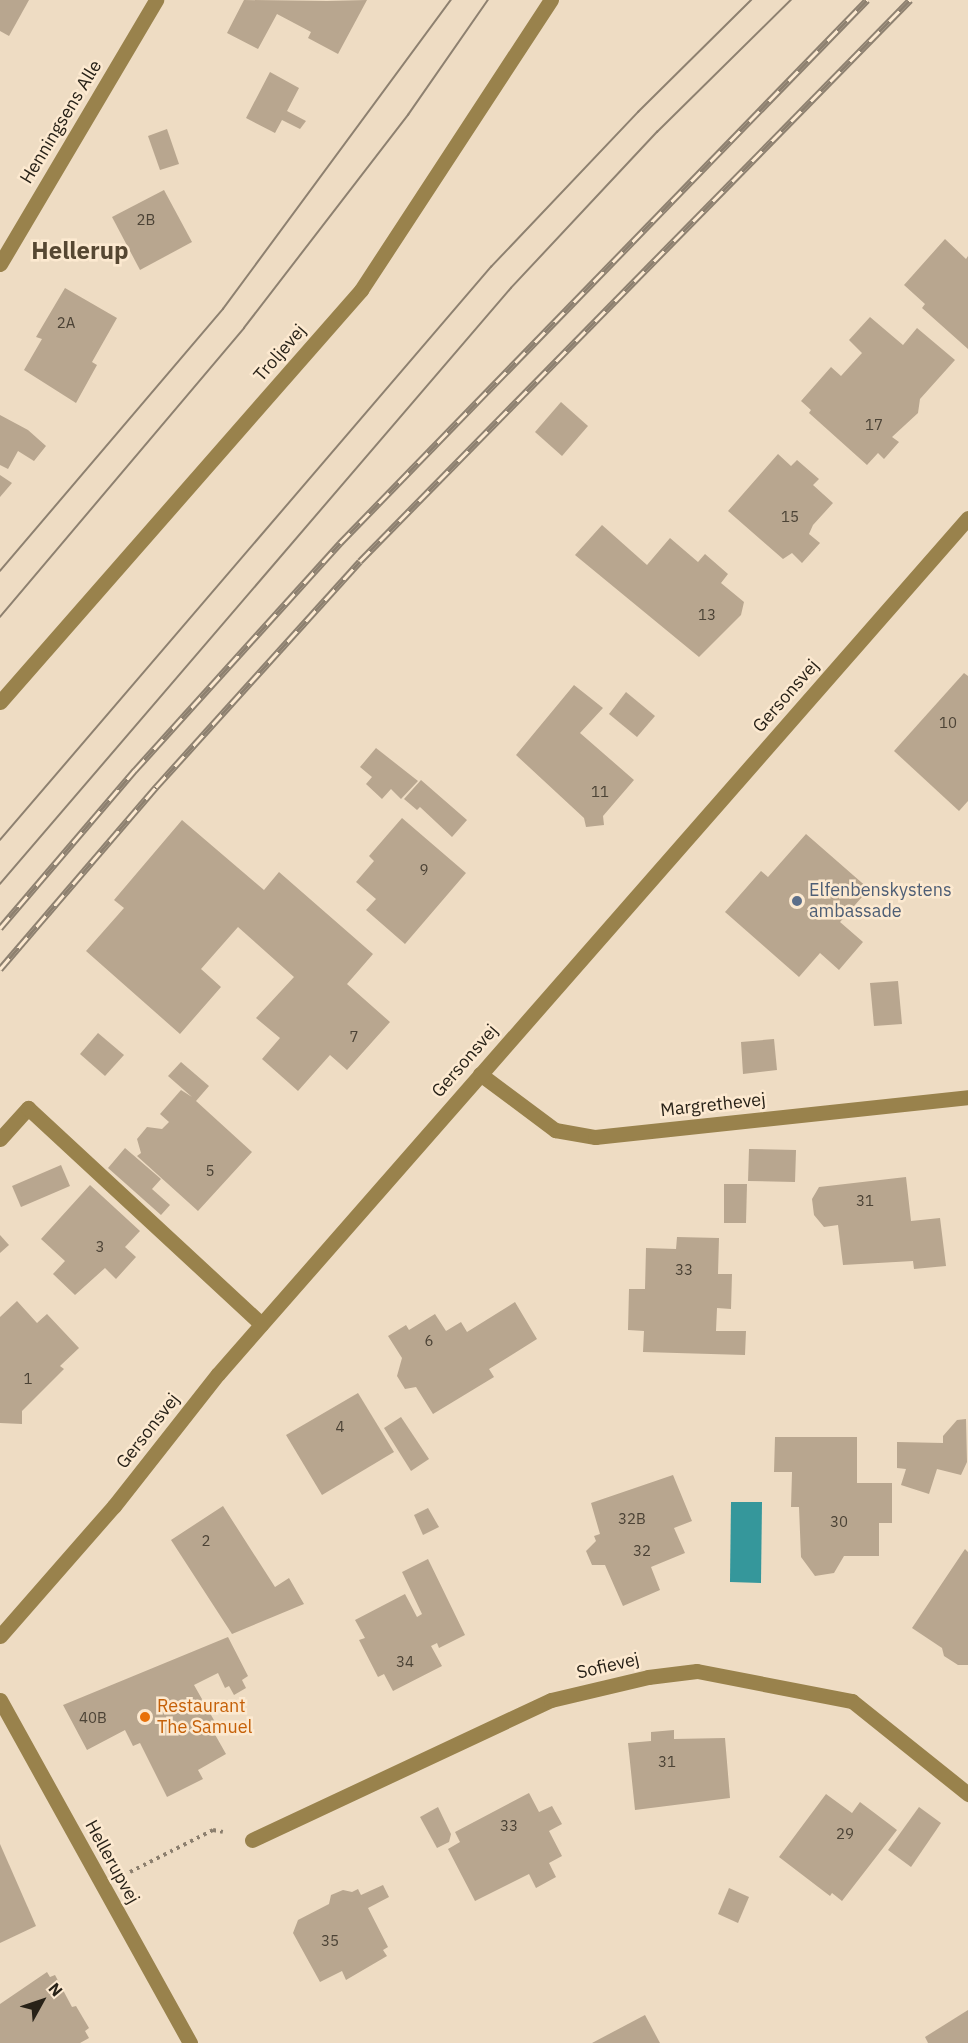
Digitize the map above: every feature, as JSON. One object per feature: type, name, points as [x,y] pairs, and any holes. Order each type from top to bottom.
[{"type":"street","name":"Troljevej","points":[[0,702],[361,290],[551,0]]},
{"type":"street","name":"Henningsens Alle","points":[[0,264],[153,1]]},
{"type":"street","name":"Gersonsvej","points":[[0,1636],[114,1506],[261,1324],[968,518]]},
{"type":"street","name":"Margrethevej","points":[[480,1074],[555,1130],[596,1137],[968,1097]]},
{"type":"street","points":[[0,1139],[28,1108],[261,1324]]},
{"type":"street","name":"Sofievej","points":[[252,1840],[551,1700],[648,1677],[697,1671],[852,1701],[968,1794]]},
{"type":"street","name":"Hellerupvej","points":[[0,1700],[190,2043]]},
{"type":"path","points":[[103,1886],[213,1830],[252,1840]]},
{"type":"water","points":[[731,1502],[762,1502],[761,1583],[730,1582]]},
{"type":"building","points":[[0,0],[29,0],[9,36],[0,31]]},
{"type":"building","points":[[244,0],[367,0],[338,54],[308,38],[311,32],[277,14],[258,49],[227,33]]},
{"type":"building","points":[[270,72],[299,88],[287,111],[306,121],[300,129],[282,120],[275,133],[246,118]]},
{"type":"building","points":[[167,129],[179,164],[160,170],[148,136]]},
{"type":"building","points":[[164,190],[192,242],[140,270],[112,217]]},
{"type":"building","points":[[945,239],[966,259],[968,256],[968,349],[922,308],[925,304],[904,285]]},
{"type":"building","points":[[65,288],[117,318],[92,362],[97,365],[76,403],[24,370],[42,339],[36,337]]},
{"type":"building","points":[[870,317],[903,345],[917,328],[955,360],[920,399],[918,413],[892,437],[899,442],[884,459],[878,453],[867,465],[809,413],[811,410],[801,401],[831,367],[841,376],[862,353],[849,340]]},
{"type":"building","points":[[561,402],[588,426],[562,456],[535,432]]},
{"type":"building","points":[[0,415],[28,430],[46,446],[34,461],[18,451],[8,469],[0,465]]},
{"type":"building","points":[[778,454],[791,466],[797,460],[819,479],[813,485],[833,503],[813,525],[809,534],[820,543],[802,563],[792,553],[783,559],[728,511]]},
{"type":"building","points":[[0,475],[12,483],[0,497]]},
{"type":"building","points":[[602,525],[647,565],[670,538],[698,562],[705,554],[728,574],[721,583],[744,602],[741,615],[699,657],[575,555]]},
{"type":"building","points":[[964,673],[968,676],[968,801],[959,811],[894,751]]},
{"type":"building","points":[[574,685],[603,708],[580,733],[634,780],[603,816],[604,825],[586,827],[584,818],[516,755]]},
{"type":"building","points":[[626,692],[655,716],[637,737],[609,714]]},
{"type":"building","points":[[376,748],[418,781],[401,799],[391,789],[382,799],[366,784],[372,777],[360,767]]},
{"type":"building","points":[[421,780],[467,820],[452,837],[420,807],[417,810],[404,799]]},
{"type":"building","points":[[402,818],[466,873],[405,944],[366,910],[376,899],[356,882],[374,861],[369,856]]},
{"type":"building","points":[[182,820],[264,890],[279,872],[373,954],[347,984],[390,1022],[347,1070],[330,1055],[298,1091],[262,1059],[280,1038],[256,1018],[294,977],[238,927],[201,969],[221,987],[180,1034],[86,951],[124,908],[114,900]]},
{"type":"building","name":"Elfenbenskystens ambassade","points":[[806,834],[869,889],[840,922],[863,942],[839,970],[820,953],[799,977],[725,912],[761,871],[768,877]]},
{"type":"building","points":[[898,981],[902,1024],[874,1026],[870,983]]},
{"type":"building","points":[[98,1033],[124,1055],[105,1076],[80,1054]]},
{"type":"building","points":[[774,1039],[777,1070],[743,1074],[741,1042]]},
{"type":"building","points":[[181,1062],[209,1086],[196,1101],[252,1152],[198,1211],[137,1156],[141,1153],[137,1139],[147,1127],[162,1129],[169,1122],[160,1114],[181,1090],[192,1097],[168,1076]]},
{"type":"building","points":[[125,1148],[161,1179],[152,1189],[170,1205],[161,1215],[108,1168]]},
{"type":"building","points":[[749,1149],[796,1150],[795,1182],[748,1181]]},
{"type":"building","points":[[61,1165],[70,1186],[21,1207],[12,1186]]},
{"type":"building","points":[[906,1177],[911,1221],[940,1218],[946,1266],[914,1269],[913,1261],[843,1265],[838,1225],[824,1227],[814,1215],[812,1199],[819,1187]]},
{"type":"building","points":[[724,1184],[747,1184],[746,1223],[724,1223]]},
{"type":"building","points":[[90,1185],[140,1231],[125,1247],[136,1257],[116,1279],[105,1268],[75,1295],[53,1274],[65,1261],[41,1239]]},
{"type":"building","points":[[0,1235],[9,1245],[0,1253]]},
{"type":"building","points":[[677,1237],[719,1238],[718,1274],[732,1274],[731,1309],[717,1308],[716,1331],[746,1331],[745,1355],[643,1352],[644,1331],[628,1330],[629,1289],[645,1289],[646,1248],[676,1249]]},
{"type":"building","points":[[17,1301],[37,1323],[47,1314],[79,1348],[60,1366],[64,1369],[22,1411],[22,1424],[0,1423],[0,1317]]},
{"type":"building","points":[[515,1302],[537,1339],[489,1369],[494,1377],[433,1414],[416,1387],[405,1389],[397,1376],[402,1358],[388,1336],[406,1325],[409,1330],[435,1314],[446,1331],[461,1322],[467,1332]]},
{"type":"building","points":[[358,1393],[394,1452],[322,1495],[286,1435]]},
{"type":"building","points":[[401,1417],[429,1459],[411,1471],[384,1428]]},
{"type":"building","points":[[966,1419],[967,1462],[961,1475],[937,1469],[929,1494],[901,1485],[906,1469],[897,1468],[897,1442],[943,1443],[943,1436],[957,1420]]},
{"type":"building","points":[[775,1437],[857,1437],[857,1483],[892,1483],[892,1523],[879,1523],[879,1556],[844,1556],[834,1573],[815,1576],[801,1557],[799,1507],[791,1507],[792,1472],[774,1472]]},
{"type":"building","points":[[673,1475],[692,1521],[674,1528],[685,1553],[651,1567],[660,1590],[623,1606],[605,1565],[592,1565],[586,1551],[596,1541],[594,1536],[600,1534],[591,1503]]},
{"type":"building","points":[[223,1506],[275,1587],[289,1578],[304,1604],[232,1634],[171,1540]]},
{"type":"building","points":[[428,1508],[439,1527],[423,1535],[414,1515]]},
{"type":"building","points":[[965,1549],[968,1552],[968,1665],[958,1665],[944,1656],[942,1648],[912,1628]]},
{"type":"building","points":[[428,1559],[465,1635],[439,1648],[437,1643],[431,1646],[442,1666],[393,1691],[384,1674],[378,1677],[359,1640],[365,1638],[355,1620],[405,1594],[417,1617],[422,1614],[402,1572]]},
{"type":"building","points":[[228,1637],[248,1676],[242,1680],[246,1688],[234,1695],[229,1686],[225,1688],[218,1673],[194,1685],[219,1729],[213,1731],[226,1754],[198,1770],[203,1779],[167,1797],[140,1743],[133,1746],[125,1730],[87,1750],[63,1705]]},
{"type":"building","points":[[674,1730],[674,1739],[725,1738],[730,1798],[635,1810],[628,1743],[651,1741],[651,1732]]},
{"type":"building","points":[[529,1793],[539,1812],[552,1806],[562,1824],[549,1831],[562,1856],[549,1863],[556,1877],[536,1888],[529,1874],[475,1901],[448,1849],[460,1842],[455,1832]]},
{"type":"building","points":[[826,1794],[852,1813],[860,1802],[897,1830],[842,1901],[832,1893],[830,1896],[779,1857]]},
{"type":"building","points":[[438,1807],[451,1834],[449,1842],[437,1848],[420,1817]]},
{"type":"building","points":[[919,1807],[941,1823],[911,1867],[888,1850]]},
{"type":"building","points":[[0,1844],[36,1926],[0,1943]]},
{"type":"building","points":[[383,1885],[389,1897],[368,1908],[388,1947],[383,1950],[387,1956],[346,1980],[342,1971],[320,1982],[293,1933],[298,1920],[329,1904],[331,1895],[343,1890],[352,1892],[358,1889],[361,1895]]},
{"type":"building","points":[[729,1888],[749,1897],[738,1923],[718,1914]]},
{"type":"building","points":[[47,1972],[50,1977],[55,1975],[72,2007],[76,2006],[89,2028],[85,2031],[89,2038],[80,2043],[0,2043],[0,2004]]},
{"type":"building","points":[[968,2010],[968,2043],[928,2043],[925,2037]]},
{"type":"building","points":[[645,2015],[660,2043],[592,2043]]},
{"type":"tram line","points":[[0,571],[223,309],[451,0]]},
{"type":"tram line","points":[[0,617],[244,328],[408,115],[488,0]]},
{"type":"tram line","points":[[0,840],[491,267],[638,112],[751,0]]},
{"type":"tram line","points":[[0,884],[511,288],[657,132],[791,0]]},
{"type":"railway","points":[[0,928],[135,770],[340,543],[867,0]]},
{"type":"railway","points":[[0,969],[156,787],[360,561],[910,0]]},
{"type":"place","name":"Elfenbenskystens ambassade","points":[[797,901]]},
{"type":"place","name":"Restaurant The Samuel","points":[[145,1717]]},
{"type":"district","name":"Hellerup","points":[[80,251]]}]
